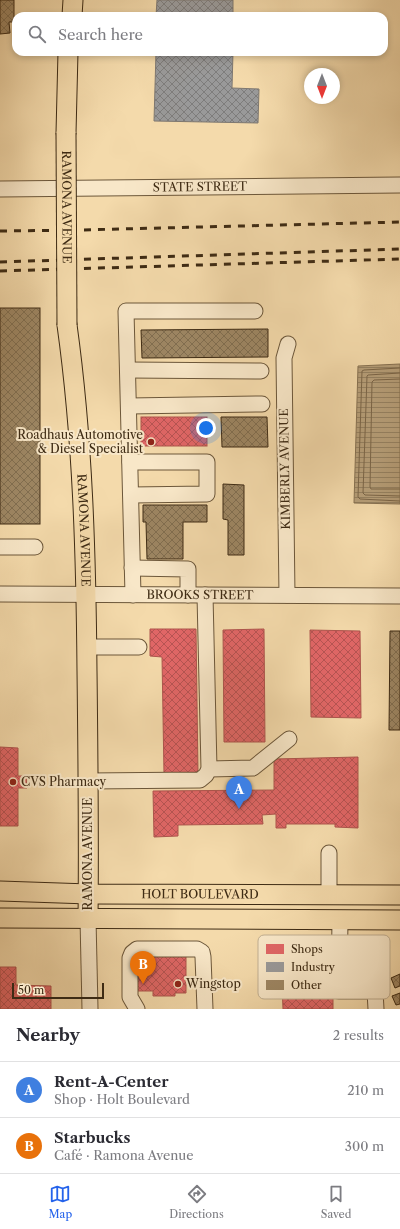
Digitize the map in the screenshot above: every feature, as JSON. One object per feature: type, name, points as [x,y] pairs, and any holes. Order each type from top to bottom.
[{"type":"main road","points":[[72,12],[73,0]]},
{"type":"main road","name":"RAMONA AVENUE","points":[[68,56],[66,133],[67,325],[74,375],[81,469],[86,594],[88,919]]},
{"type":"main road","name":"HOLT BOULEVARD","points":[[0,891],[88,894],[400,895]]},
{"type":"main road","name":"HOLT BOULEVARD","points":[[0,918],[340,920],[399,922]]},
{"type":"street","name":"STATE STREET","points":[[0,189],[400,185]]},
{"type":"street","points":[[133,595],[126,312],[255,311]]},
{"type":"street","name":"KIMBERLY AVENUE","points":[[287,595],[284,358],[288,344]]},
{"type":"street","points":[[128,370],[261,371]]},
{"type":"street","points":[[129,406],[262,404]]},
{"type":"street","points":[[130,462],[207,462],[207,494],[131,495]]},
{"type":"street","points":[[0,547],[34,547]]},
{"type":"street","points":[[132,568],[188,569],[188,595]]},
{"type":"street","name":"BROOKS STREET","points":[[0,594],[400,596]]},
{"type":"street","points":[[88,781],[200,780],[206,775],[209,769],[205,595]]},
{"type":"street","points":[[86,647],[139,647]]},
{"type":"street","points":[[209,769],[254,768],[289,739]]},
{"type":"street","points":[[329,895],[330,853]]},
{"type":"street","name":"RAMONA AVENUE","points":[[88,919],[90,1009]]},
{"type":"street","points":[[340,920],[340,935]]},
{"type":"street","points":[[137,1009],[130,997],[130,958],[132,953],[137,949],[197,949],[202,952],[203,957],[205,1009]]},
{"type":"water","points":[[400,364],[400,504],[354,503],[358,366]]},
{"type":"building: Shops","points":[[141,417],[207,417],[207,446],[141,446]]},
{"type":"building: Shops","points":[[150,629],[196,629],[198,773],[164,774],[162,657],[150,656]]},
{"type":"building: Shops","points":[[264,629],[265,742],[224,742],[223,630]]},
{"type":"building: Shops","points":[[310,630],[360,631],[361,718],[311,717]]},
{"type":"building: Shops","name":"CVS Pharmacy","points":[[0,747],[18,748],[18,776],[26,776],[27,788],[18,788],[18,826],[0,826]]},
{"type":"building: Shops","points":[[358,757],[358,828],[335,827],[335,824],[286,824],[286,828],[276,828],[276,814],[262,815],[263,824],[178,825],[178,836],[154,837],[153,791],[274,790],[274,759]]},
{"type":"building: Shops","points":[[134,956],[186,956],[186,993],[175,993],[175,996],[153,996],[153,991],[135,991]]},
{"type":"building: Shops","points":[[0,967],[16,967],[16,985],[51,986],[51,1009],[0,1009]]},
{"type":"building: Shops","points":[[283,999],[333,999],[333,1009],[283,1009]]},
{"type":"building: Industry","points":[[157,0],[233,0],[233,12],[156,12]]},
{"type":"building: Industry","points":[[156,56],[233,56],[232,88],[259,89],[258,123],[154,121]]},
{"type":"building: Other","points":[[0,0],[14,0],[12,22],[9,22],[10,33],[0,34]]},
{"type":"building: Other","points":[[0,308],[40,308],[40,524],[0,524]]},
{"type":"building: Other","points":[[268,329],[268,357],[142,358],[141,330]]},
{"type":"building: Other","points":[[221,417],[267,417],[268,447],[222,447]]},
{"type":"building: Other","points":[[223,484],[244,485],[244,555],[228,555],[228,520],[223,519]]},
{"type":"building: Other","points":[[143,505],[207,505],[207,522],[183,522],[183,559],[147,559],[146,522],[143,522]]},
{"type":"building: Other","points":[[390,631],[400,631],[400,730],[389,730]]},
{"type":"building: Other","points":[[400,974],[400,986],[395,988],[391,978]]},
{"type":"building: Other","points":[[400,993],[400,1004],[396,1005],[392,996]]},
{"type":"railway","points":[[0,231],[400,222]]},
{"type":"railway","points":[[0,262],[400,249]]},
{"type":"railway","points":[[0,271],[400,259]]},
{"type":"place","name":"Roadhaus Automotive & Diesel Specialist","points":[[151,442]]},
{"type":"place","name":"CVS Pharmacy","points":[[13,782]]},
{"type":"place","name":"Rent-A-Center","points":[[239,809]]},
{"type":"place","name":"Starbucks","points":[[143,984]]},
{"type":"place","name":"Wingstop","points":[[178,984]]}]
